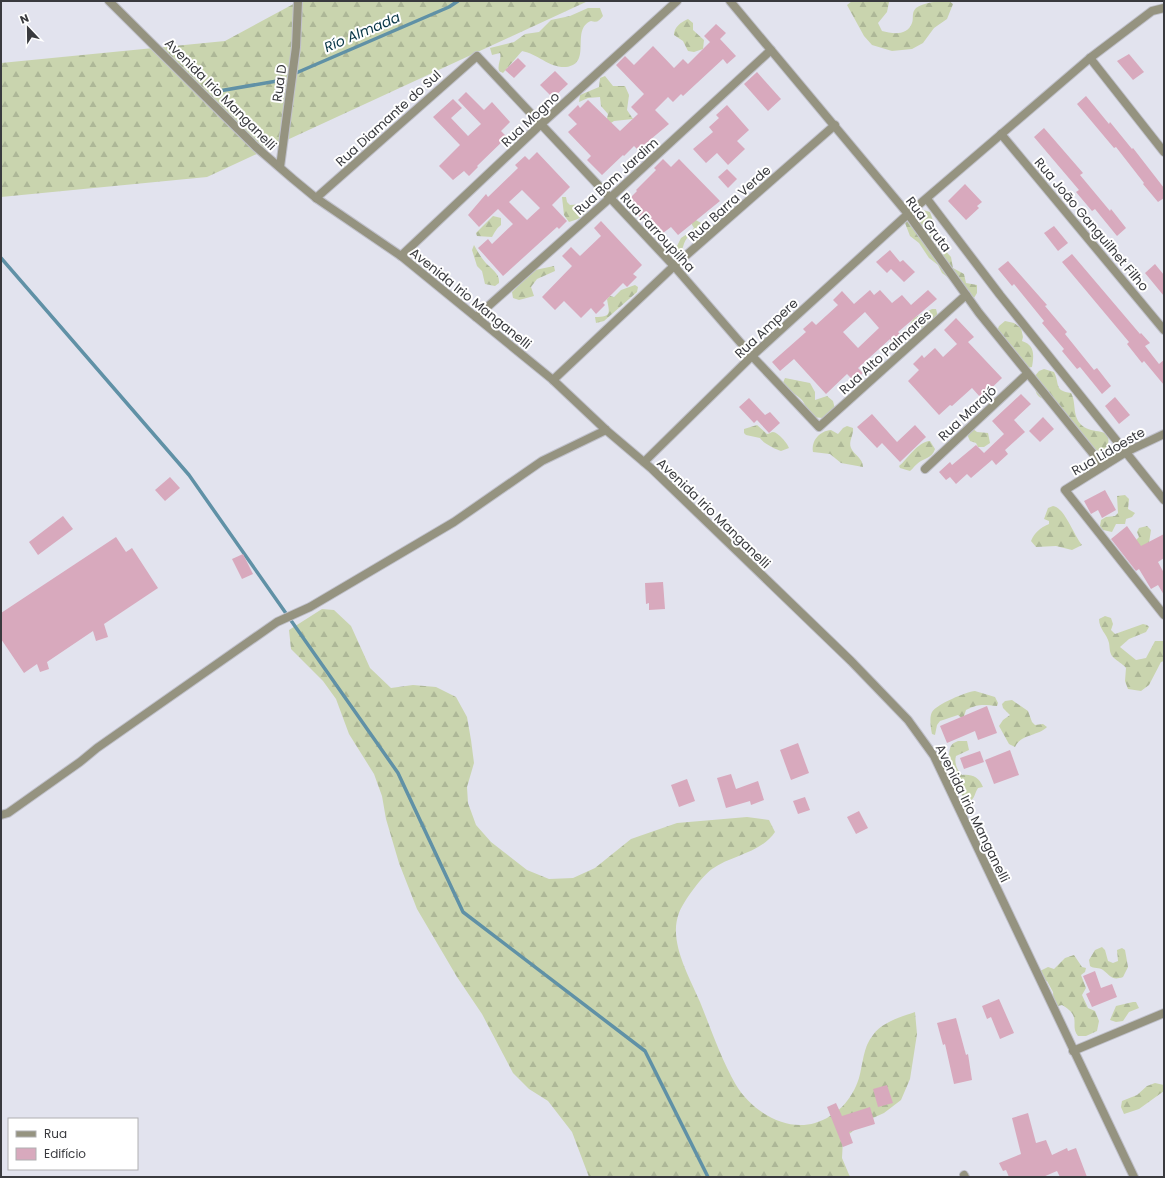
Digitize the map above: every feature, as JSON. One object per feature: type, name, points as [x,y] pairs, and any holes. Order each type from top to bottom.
[{"type":"street","name":"Avenida Irio Manganelli","points":[[109,1],[256,147],[280,168],[316,198],[401,256],[552,380],[606,430],[644,462],[824,634],[908,720],[934,756],[1073,1052],[1134,1177]]},
{"type":"street","name":"Rua D","points":[[280,168],[296,47],[298,1]]},
{"type":"street","name":"Rua Mogno","points":[[401,256],[540,124],[677,1]]},
{"type":"street","name":"Rua Gruta","points":[[730,1],[908,214],[966,295],[1027,374],[1103,466]]},
{"type":"street","name":"Rua Ampere","points":[[644,462],[752,356],[908,214],[1090,58],[1152,11],[1164,8]]},
{"type":"street","name":"Rua Bom Jardim","points":[[476,317],[610,198],[771,50]]},
{"type":"street","name":"Rua Farroupilha","points":[[477,56],[674,266],[752,356],[819,427]]},
{"type":"street","name":"Rua Diamante do Sul","points":[[316,198],[477,56]]},
{"type":"street","points":[[1090,58],[1164,152]]},
{"type":"street","name":"Rua Barra Verde","points":[[552,380],[674,266],[835,125]]},
{"type":"street","name":"Rua João Ganguilhet Filho","points":[[1001,134],[1164,330]]},
{"type":"street","name":"Rua Gruta","points":[[927,199],[1000,295],[1164,500]]},
{"type":"street","name":"Rua Alto Palmares","points":[[819,427],[966,295]]},
{"type":"street","name":"Rua Marajó","points":[[925,470],[1027,374]]},
{"type":"street","points":[[1,815],[8,813],[277,622],[310,607],[454,522],[542,461],[606,430]]},
{"type":"street","name":"Rua Lidoeste","points":[[1164,434],[1126,452],[1065,490],[1164,615]]},
{"type":"street","points":[[1073,1052],[1164,1013]]},
{"type":"green space","points":[[299,1],[588,1],[207,177],[1,197],[1,63],[225,41]]},
{"type":"green space","points":[[852,1],[889,2],[887,12],[878,23],[882,31],[891,33],[899,33],[907,30],[913,21],[916,8],[919,6],[941,1],[949,1],[953,4],[947,19],[934,28],[923,43],[912,49],[892,51],[872,45],[864,36],[847,5]]},
{"type":"green space","points":[[588,8],[600,8],[603,16],[598,21],[591,21],[585,25],[582,31],[580,53],[578,60],[574,64],[566,67],[560,67],[522,51],[503,73],[499,71],[500,53],[492,55],[490,48],[514,42],[525,34],[539,32],[551,20],[570,16]]},
{"type":"green space","points":[[688,19],[693,23],[693,30],[704,40],[703,49],[694,52],[688,51],[683,41],[674,35],[678,25]]},
{"type":"green space","points":[[605,76],[613,86],[625,86],[629,95],[627,110],[633,119],[614,121],[605,127],[608,114],[601,106],[600,97],[588,98],[579,102],[580,95],[599,87],[600,78]]},
{"type":"green space","points":[[562,197],[566,197],[567,202],[570,205],[585,204],[587,206],[587,212],[578,219],[569,222],[564,215]]},
{"type":"green space","points":[[920,209],[930,212],[942,247],[951,257],[953,268],[964,274],[966,283],[977,285],[977,293],[974,298],[957,289],[950,279],[942,273],[938,265],[929,258],[919,243],[910,236],[905,223],[907,221],[933,236],[909,216]]},
{"type":"green space","points":[[493,216],[501,218],[501,225],[492,237],[477,236],[476,233]]},
{"type":"green space","points":[[694,219],[703,224],[704,232],[689,236],[685,241],[680,255],[678,257],[675,256],[674,252],[681,238],[694,228],[691,223]]},
{"type":"green space","points":[[474,245],[487,265],[495,271],[498,276],[499,283],[495,286],[485,284],[482,271],[477,266],[472,250]]},
{"type":"green space","points":[[554,266],[555,271],[537,279],[531,287],[534,296],[519,300],[513,298],[512,292],[535,270]]},
{"type":"green space","points":[[635,285],[638,287],[637,292],[604,321],[596,323],[595,317],[607,315],[609,310],[607,299],[610,296],[614,297],[621,290]]},
{"type":"green space","points":[[932,309],[936,309],[938,317],[931,324],[925,325],[916,338],[912,340],[906,338],[904,332],[914,318]]},
{"type":"green space","points":[[1005,321],[1014,323],[1021,328],[1023,337],[1022,341],[1029,345],[1033,351],[1032,367],[1027,368],[1012,346],[997,331],[999,326]]},
{"type":"green space","points":[[1044,369],[1054,372],[1058,386],[1062,391],[1071,393],[1077,419],[1080,423],[1084,427],[1106,434],[1109,441],[1107,448],[1098,451],[1089,451],[1046,400],[1037,394],[1034,377],[1039,371]]},
{"type":"green space","points":[[785,378],[810,383],[815,392],[815,400],[827,396],[833,401],[835,409],[823,418],[811,417],[802,400],[782,385]]},
{"type":"green space","points":[[757,425],[767,434],[773,432],[777,434],[785,441],[789,448],[781,451],[766,444],[760,438],[746,435],[744,433],[744,429]]},
{"type":"green space","points":[[847,426],[853,428],[850,445],[852,450],[862,461],[863,467],[841,463],[830,454],[813,452],[813,444],[820,434],[831,430],[838,434]]},
{"type":"green space","points":[[972,428],[977,432],[988,433],[990,443],[984,447],[978,447],[976,443],[970,441],[966,432]]},
{"type":"green space","points":[[930,441],[935,449],[930,457],[919,462],[910,471],[900,468],[899,466],[917,447]]},
{"type":"green space","points":[[1125,495],[1129,499],[1128,509],[1135,513],[1132,517],[1126,519],[1125,524],[1116,524],[1112,532],[1103,530],[1100,526],[1101,520],[1106,517],[1115,516],[1118,513],[1117,496]]},
{"type":"green space","points":[[1053,506],[1061,511],[1065,516],[1082,545],[1072,550],[1056,546],[1036,547],[1031,541],[1038,531],[1049,524],[1049,521],[1044,519],[1048,508]]},
{"type":"green space","points":[[1147,526],[1151,530],[1149,543],[1140,548],[1136,540],[1139,537],[1137,532],[1139,528]]},
{"type":"green space","points":[[322,609],[334,610],[351,626],[370,668],[391,688],[413,685],[436,687],[456,697],[467,717],[471,740],[474,763],[467,787],[468,803],[476,825],[491,842],[527,870],[549,879],[573,878],[595,868],[631,839],[677,823],[747,817],[769,820],[775,832],[769,839],[762,845],[712,869],[703,877],[684,902],[676,924],[678,947],[681,958],[721,1054],[736,1085],[750,1103],[780,1122],[803,1125],[815,1123],[837,1111],[848,1100],[856,1086],[865,1050],[873,1035],[887,1023],[915,1012],[917,1034],[910,1079],[901,1100],[884,1113],[864,1122],[843,1139],[842,1158],[850,1177],[589,1177],[572,1132],[548,1101],[529,1089],[513,1073],[482,1014],[457,977],[417,909],[399,863],[386,819],[382,796],[374,774],[349,734],[336,699],[323,681],[291,649],[289,630]]},
{"type":"green space","points":[[1105,616],[1111,618],[1113,624],[1111,630],[1115,634],[1143,624],[1149,627],[1146,632],[1129,639],[1120,647],[1136,660],[1146,658],[1155,641],[1164,641],[1164,661],[1161,662],[1149,685],[1141,691],[1128,689],[1125,681],[1126,668],[1111,655],[1108,640],[1099,623],[1099,619]]},
{"type":"green space","points":[[975,691],[995,697],[998,703],[997,706],[975,706],[966,710],[963,719],[958,715],[940,721],[937,725],[935,735],[932,734],[930,723],[932,712],[935,709],[952,699]]},
{"type":"green space","points":[[1012,700],[1028,711],[1032,722],[1035,725],[1043,724],[1047,727],[1039,732],[1025,737],[1015,747],[1009,744],[999,726],[1003,720],[1010,715],[1003,708],[1002,704],[1005,701]]},
{"type":"green space","points":[[958,741],[967,741],[969,750],[956,756],[955,761],[957,769],[962,775],[969,775],[977,779],[983,787],[978,788],[970,801],[967,801],[964,798],[957,788],[948,767],[950,748],[953,743]]},
{"type":"green space","points":[[1102,947],[1105,950],[1108,961],[1113,963],[1118,961],[1117,950],[1122,948],[1125,950],[1128,967],[1123,977],[1114,978],[1101,969],[1090,966],[1089,960],[1095,950]]},
{"type":"green space","points":[[1074,955],[1082,967],[1086,968],[1085,972],[1081,975],[1086,988],[1082,995],[1088,1008],[1095,1011],[1099,1021],[1097,1031],[1086,1036],[1078,1036],[1075,1028],[1074,1017],[1068,1009],[1062,1005],[1054,1007],[1053,992],[1047,981],[1043,981],[1040,971],[1048,967],[1054,969],[1065,958]]},
{"type":"green space","points":[[1136,1002],[1139,1008],[1129,1012],[1123,1021],[1116,1022],[1110,1020],[1116,1006]]},
{"type":"green space","points":[[1155,1083],[1164,1085],[1164,1091],[1139,1109],[1124,1114],[1121,1107],[1122,1101],[1137,1095],[1147,1086]]},
{"type":"building","points":[[716,24],[726,33],[720,39],[736,56],[727,64],[723,59],[683,96],[681,94],[673,102],[668,97],[655,110],[669,124],[638,150],[634,146],[602,175],[587,160],[591,156],[568,132],[577,124],[568,115],[578,105],[580,108],[588,100],[620,131],[638,114],[631,107],[644,94],[616,65],[625,56],[634,65],[653,46],[674,68],[683,59],[688,64],[710,42],[704,36]]},
{"type":"building","points":[[1129,54],[1144,72],[1133,80],[1117,61]]},
{"type":"building","points":[[518,58],[526,66],[514,78],[505,70]]},
{"type":"building","points":[[555,71],[568,84],[553,98],[540,85]]},
{"type":"building","points":[[757,72],[781,99],[768,111],[744,84]]},
{"type":"building","points":[[466,92],[484,110],[492,102],[510,122],[501,131],[507,137],[477,166],[478,167],[469,176],[464,171],[453,180],[439,166],[460,145],[433,117],[453,99],[462,108],[451,118],[468,136],[481,124],[458,100]]},
{"type":"building","points":[[1086,96],[1109,124],[1110,122],[1132,149],[1133,148],[1164,188],[1164,198],[1158,202],[1116,147],[1114,148],[1077,104]]},
{"type":"building","points":[[727,105],[749,130],[737,141],[745,149],[728,165],[717,153],[706,163],[693,149],[713,132],[709,127],[719,118],[716,115]]},
{"type":"building","points":[[1044,128],[1083,173],[1080,175],[1126,228],[1117,236],[1095,209],[1092,211],[1076,192],[1079,190],[1034,137]]},
{"type":"building","points":[[537,152],[570,187],[552,205],[567,221],[559,229],[557,227],[503,276],[478,248],[488,239],[492,244],[513,224],[498,209],[479,227],[468,215],[486,194],[488,197],[518,168],[515,165],[525,156],[529,160]],"holes":[[[522,190],[540,208],[527,220],[509,202]]]},
{"type":"building","points":[[663,159],[671,167],[679,159],[720,201],[678,235],[671,227],[659,236],[625,203],[656,170],[654,168]]},
{"type":"building","points":[[727,169],[737,179],[728,188],[718,177]]},
{"type":"building","points":[[965,184],[982,202],[977,206],[979,208],[966,220],[948,201]]},
{"type":"building","points":[[601,221],[642,265],[633,274],[637,277],[627,287],[623,283],[603,303],[605,305],[596,314],[591,308],[581,318],[564,301],[555,310],[542,297],[572,266],[562,256],[571,247],[580,256],[601,236],[594,228]]},
{"type":"building","points":[[1054,226],[1068,243],[1058,251],[1044,233]]},
{"type":"building","points":[[890,250],[900,262],[903,260],[915,272],[904,282],[891,269],[887,273],[876,262]]},
{"type":"building","points":[[1072,254],[1140,334],[1141,333],[1150,343],[1145,346],[1159,364],[1164,360],[1164,385],[1144,361],[1142,363],[1127,344],[1129,342],[1062,262]]},
{"type":"building","points":[[1008,261],[1047,305],[1045,306],[1067,332],[1065,334],[1094,370],[1097,368],[1111,386],[1102,394],[1080,367],[1077,369],[1062,351],[1064,349],[1042,323],[1044,321],[1014,284],[1012,286],[998,269]]},
{"type":"building","points":[[1155,264],[1164,275],[1164,296],[1145,273]]},
{"type":"building","points":[[870,290],[874,295],[880,290],[892,303],[902,295],[911,305],[928,290],[937,299],[898,332],[904,338],[896,346],[890,339],[858,368],[863,373],[854,381],[847,374],[826,394],[794,359],[780,371],[772,362],[806,332],[803,329],[812,321],[816,325],[838,305],[833,300],[842,291],[854,304]],"holes":[[[865,312],[879,328],[858,348],[843,332]]]},
{"type":"building","points":[[956,318],[974,337],[968,342],[1002,378],[981,398],[972,388],[952,406],[950,405],[939,415],[908,381],[919,370],[913,364],[922,355],[924,358],[935,348],[943,357],[957,344],[944,330]]},
{"type":"building","points":[[1021,394],[1031,404],[1014,420],[1025,432],[1005,450],[1008,454],[996,465],[992,460],[971,478],[967,474],[956,484],[950,477],[946,480],[939,472],[950,462],[952,465],[976,445],[984,453],[1004,434],[992,421]]},
{"type":"building","points":[[1115,397],[1130,415],[1119,424],[1105,406]]},
{"type":"building","points":[[749,398],[765,415],[770,412],[780,423],[769,433],[757,420],[754,423],[739,407]]},
{"type":"building","points":[[872,414],[897,442],[915,425],[926,437],[900,462],[882,443],[877,448],[857,427]]},
{"type":"building","points":[[1043,417],[1054,429],[1040,442],[1029,431]]},
{"type":"building","points":[[170,477],[180,488],[165,501],[155,490]]},
{"type":"building","points":[[1105,490],[1116,510],[1102,518],[1098,510],[1091,514],[1084,501]]},
{"type":"building","points":[[63,516],[73,529],[38,555],[29,542]]},
{"type":"building","points":[[1127,526],[1141,546],[1164,534],[1164,558],[1158,562],[1164,573],[1164,595],[1158,585],[1151,589],[1139,569],[1136,571],[1111,539]]},
{"type":"building","points":[[116,537],[126,552],[132,548],[158,588],[104,624],[108,637],[96,641],[93,631],[47,662],[49,669],[40,672],[37,664],[24,673],[1,639],[1,613]]},
{"type":"building","points":[[243,554],[253,574],[242,579],[232,559]]},
{"type":"building","points":[[663,582],[665,609],[649,610],[649,603],[646,604],[645,583]]},
{"type":"building","points":[[987,706],[997,733],[978,740],[975,731],[947,743],[940,726]]},
{"type":"building","points":[[798,743],[809,773],[791,780],[780,750]]},
{"type":"building","points":[[1010,750],[1019,775],[994,784],[985,760]]},
{"type":"building","points":[[980,751],[984,762],[964,769],[960,758]]},
{"type":"building","points":[[731,774],[736,789],[758,781],[764,800],[751,805],[750,801],[726,808],[717,778]]},
{"type":"building","points":[[687,779],[695,801],[679,807],[671,785]]},
{"type":"building","points":[[805,797],[810,810],[798,814],[793,801]]},
{"type":"building","points":[[859,811],[868,828],[856,834],[847,817]]},
{"type":"building","points":[[1095,971],[1101,988],[1112,984],[1117,997],[1092,1007],[1086,994],[1090,992],[1083,976]]},
{"type":"building","points":[[999,999],[1014,1033],[1000,1039],[991,1017],[987,1019],[982,1006]]},
{"type":"building","points":[[956,1018],[966,1055],[968,1054],[972,1080],[954,1084],[945,1044],[943,1045],[937,1023]]},
{"type":"building","points":[[887,1085],[893,1103],[878,1107],[873,1089]]},
{"type":"building","points":[[836,1103],[842,1116],[870,1107],[875,1124],[849,1132],[853,1143],[843,1147],[827,1107]]},
{"type":"building","points":[[1028,1113],[1036,1143],[1046,1140],[1052,1155],[1067,1148],[1068,1151],[1076,1148],[1087,1177],[1060,1177],[1057,1171],[1043,1177],[1009,1177],[1006,1170],[1003,1171],[999,1163],[1021,1154],[1012,1118]]},
{"type":"waterway","name":"Río Almada","points":[[296,73],[449,7],[458,1]]},
{"type":"waterway","name":"Río Almada","points":[[213,92],[277,81]]},
{"type":"waterway","points":[[1,258],[189,475],[398,773],[463,912],[645,1051],[708,1177]]}]
